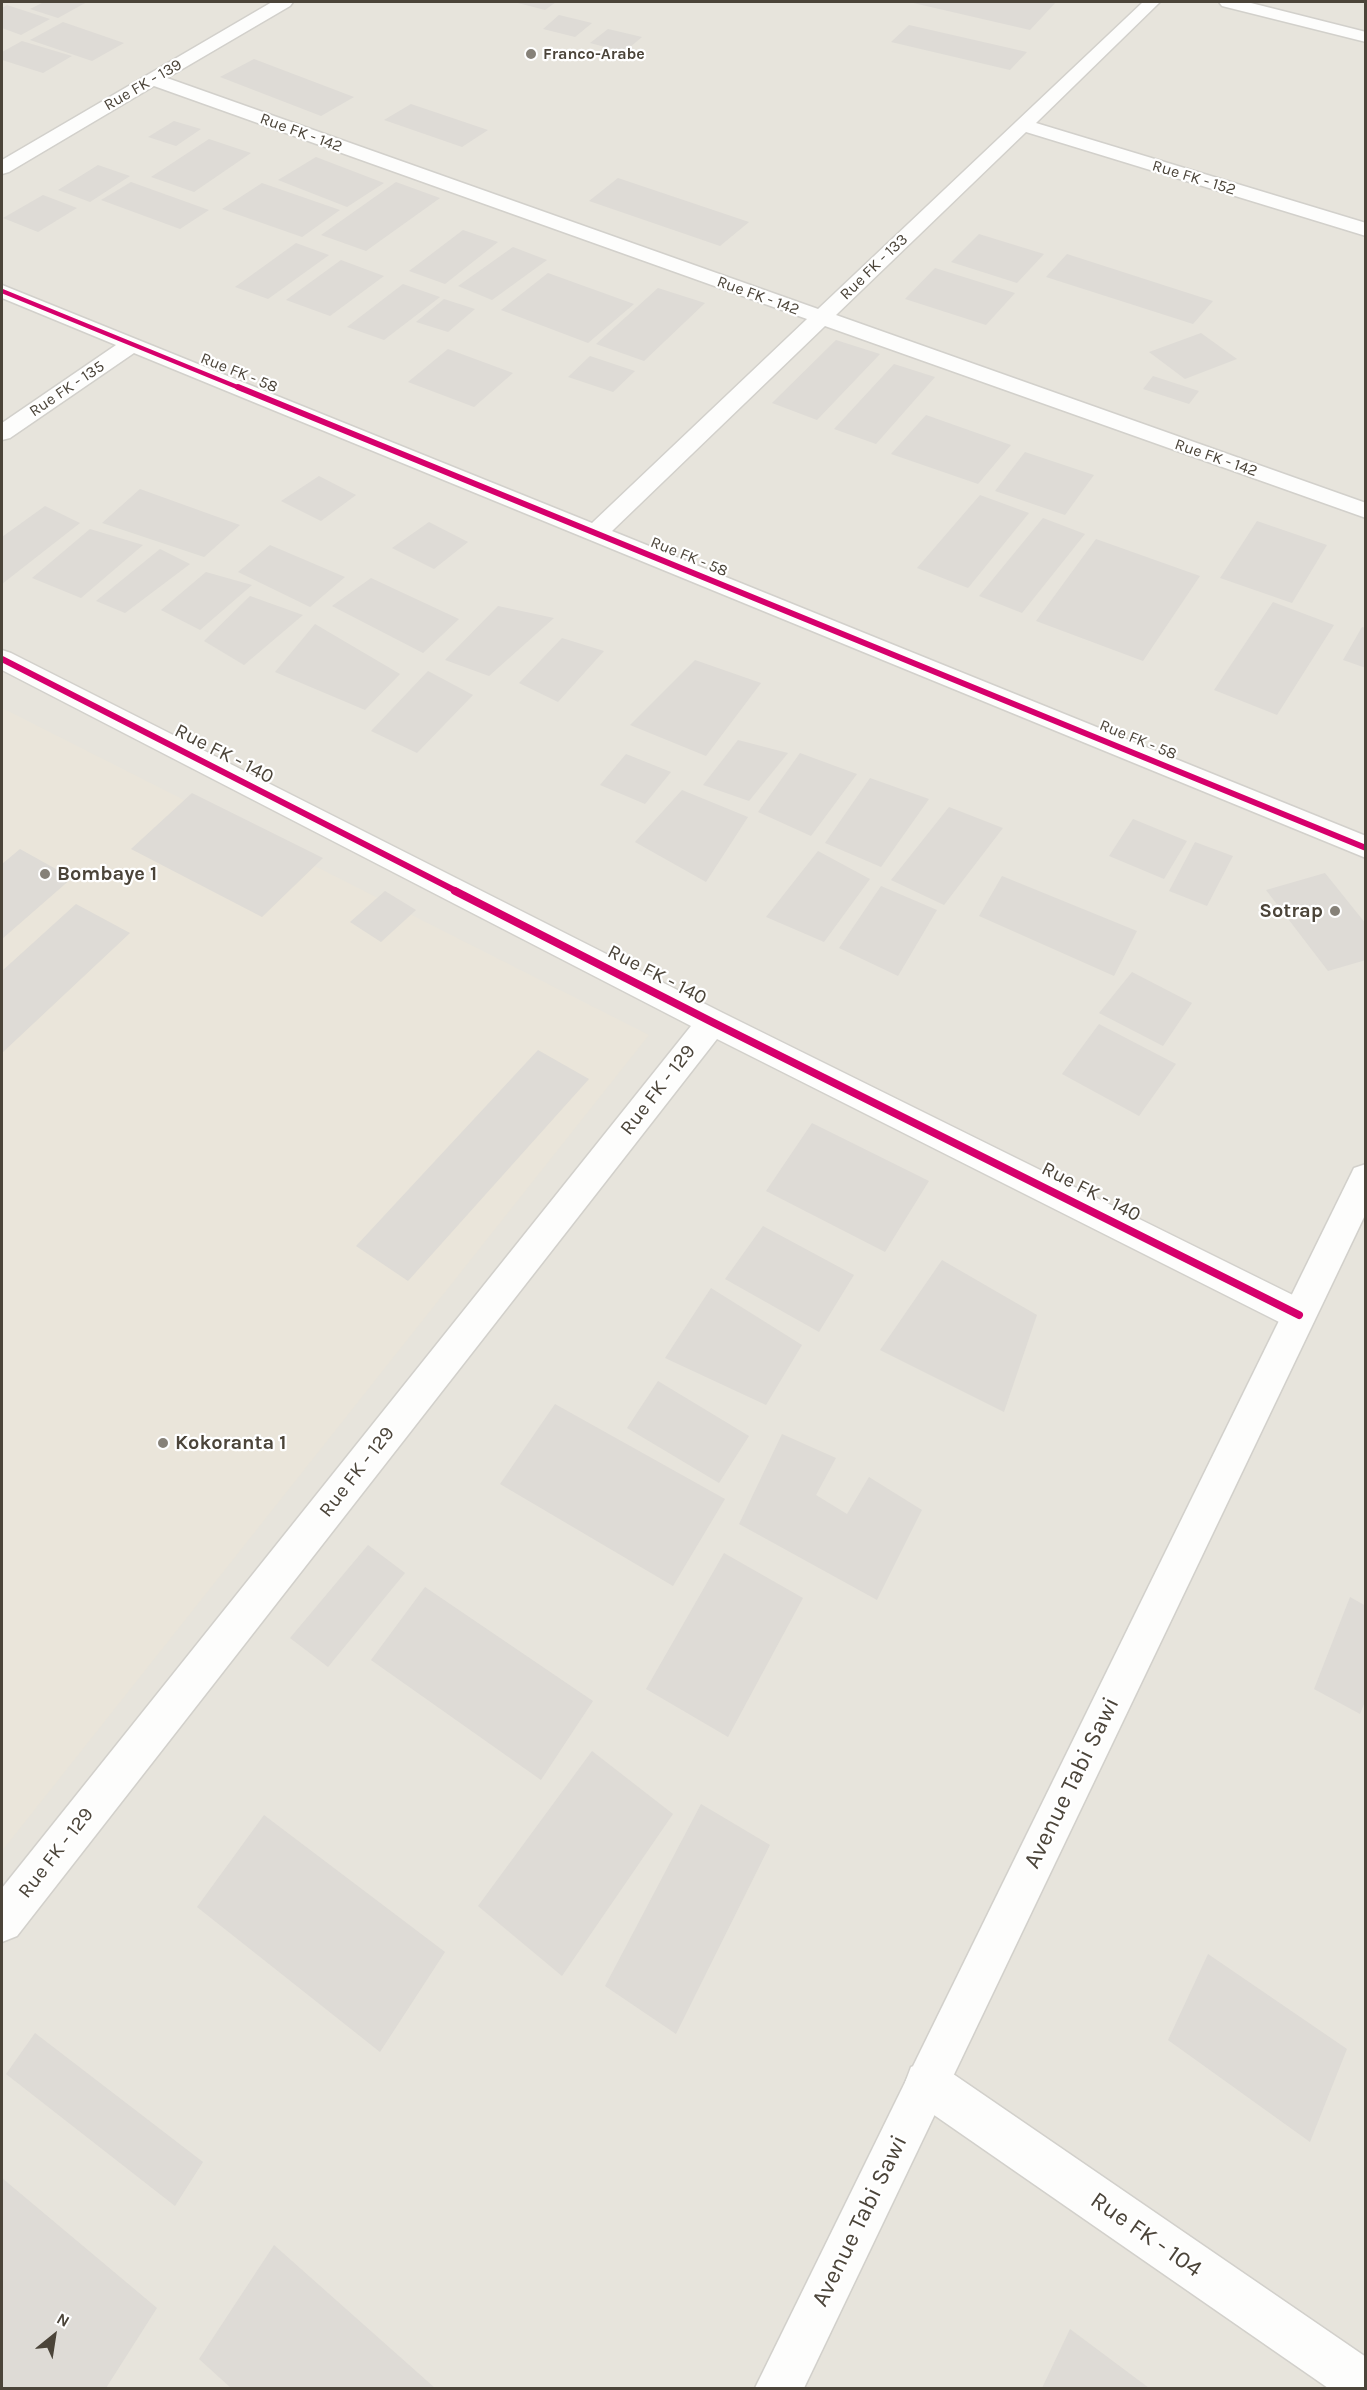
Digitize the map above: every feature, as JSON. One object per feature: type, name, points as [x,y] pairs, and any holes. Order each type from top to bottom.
[{"type":"street","name":"Rue FK - 139","points":[[2,168],[284,2]]},
{"type":"street","name":"Rue FK - 133","points":[[595,533],[1152,2]]},
{"type":"street","points":[[1228,2],[1365,37]]},
{"type":"street","name":"Rue FK - 142","points":[[152,79],[1365,511]]},
{"type":"street","name":"Rue FK - 152","points":[[1022,126],[1365,230]]},
{"type":"street","name":"Rue FK - 58","points":[[2,291],[1365,848]]},
{"type":"street","name":"Rue FK - 135","points":[[2,433],[132,344]]},
{"type":"street","name":"Rue FK - 140","points":[[2,659],[712,1022],[1299,1315]]},
{"type":"street","name":"Rue FK - 129","points":[[2,1921],[712,1022]]},
{"type":"street","name":"Avenue Tabi Sawi","points":[[779,2388],[1365,1178]]},
{"type":"street","name":"Rue FK - 104","points":[[927,2083],[1365,2386]]},
{"type":"shaded area","points":[[2,2],[1365,2],[1365,2388],[2,2388]]},
{"type":"shaded area","name":"Kokoranta 1","points":[[2,708],[649,1035],[2,1851]]},
{"type":"building","points":[[44,2],[87,2],[58,18],[30,9]]},
{"type":"building","points":[[514,2],[556,2],[545,10]]},
{"type":"building","points":[[909,2],[1056,2],[1030,30]]},
{"type":"building","points":[[7,5],[50,19],[21,35],[2,28],[2,8]]},
{"type":"building","points":[[559,15],[592,23],[575,37],[543,29]]},
{"type":"building","points":[[63,22],[124,43],[92,61],[30,40]]},
{"type":"building","points":[[909,25],[1027,52],[1010,70],[891,42]]},
{"type":"building","points":[[608,29],[642,37],[624,52],[590,43]]},
{"type":"building","points":[[22,41],[72,56],[43,73],[2,60],[2,52]]},
{"type":"building","points":[[254,59],[354,97],[321,116],[220,77]]},
{"type":"building","points":[[411,104],[488,130],[462,147],[384,120]]},
{"type":"building","points":[[174,121],[201,129],[176,146],[148,137]]},
{"type":"building","points":[[209,139],[251,153],[194,192],[151,177]]},
{"type":"building","points":[[316,157],[384,183],[347,207],[278,180]]},
{"type":"building","points":[[98,165],[130,176],[90,202],[58,190]]},
{"type":"building","points":[[618,178],[749,222],[720,246],[589,201]]},
{"type":"building","points":[[131,182],[209,210],[180,229],[101,200]]},
{"type":"building","points":[[396,182],[440,198],[366,251],[321,235]]},
{"type":"building","points":[[262,183],[340,210],[302,237],[222,209]]},
{"type":"building","points":[[43,195],[77,208],[38,232],[3,218]]},
{"type":"building","points":[[463,230],[498,242],[445,284],[409,271]]},
{"type":"building","points":[[979,234],[1044,254],[1017,283],[951,262]]},
{"type":"building","points":[[296,243],[329,255],[268,299],[235,287]]},
{"type":"building","points":[[513,247],[547,260],[492,300],[458,286]]},
{"type":"building","points":[[1067,254],[1213,301],[1193,324],[1046,277]]},
{"type":"building","points":[[341,260],[384,276],[330,316],[286,300]]},
{"type":"building","points":[[935,268],[1015,293],[986,325],[905,299]]},
{"type":"building","points":[[548,273],[634,304],[588,343],[501,310]]},
{"type":"building","points":[[403,284],[440,297],[384,340],[347,327]]},
{"type":"building","points":[[658,288],[705,303],[644,361],[596,344]]},
{"type":"building","points":[[444,299],[475,309],[448,332],[416,322]]},
{"type":"building","points":[[1201,333],[1237,359],[1185,379],[1149,352]]},
{"type":"building","points":[[836,340],[880,354],[817,420],[772,403]]},
{"type":"building","points":[[448,349],[513,373],[474,407],[408,382]]},
{"type":"building","points":[[590,356],[635,371],[613,392],[568,377]]},
{"type":"building","points":[[894,364],[935,377],[876,444],[834,429]]},
{"type":"building","points":[[1153,376],[1199,391],[1189,404],[1143,389]]},
{"type":"building","points":[[926,415],[1011,445],[978,484],[891,454]]},
{"type":"building","points":[[1025,452],[1094,475],[1065,515],[995,491]]},
{"type":"building","points":[[319,476],[356,495],[321,521],[281,501]]},
{"type":"building","points":[[140,489],[240,525],[204,557],[102,523]]},
{"type":"building","points":[[980,495],[1029,513],[968,588],[917,568]]},
{"type":"building","points":[[45,506],[80,523],[2,584],[2,537]]},
{"type":"building","points":[[1043,518],[1085,534],[1022,613],[979,596]]},
{"type":"building","points":[[1257,521],[1327,545],[1292,603],[1220,578]]},
{"type":"building","points":[[429,522],[468,542],[434,569],[392,548]]},
{"type":"building","points":[[90,529],[143,545],[81,598],[32,578]]},
{"type":"building","points":[[1096,539],[1200,576],[1143,661],[1036,621]]},
{"type":"building","points":[[270,545],[345,577],[310,607],[238,572]]},
{"type":"building","points":[[160,549],[190,564],[125,613],[96,601]]},
{"type":"building","points":[[206,572],[252,585],[200,630],[161,610]]},
{"type":"building","points":[[371,578],[459,619],[423,653],[332,606]]},
{"type":"building","points":[[250,596],[303,615],[244,665],[204,641]]},
{"type":"building","points":[[1273,602],[1334,625],[1277,715],[1214,690]]},
{"type":"building","points":[[498,606],[554,618],[489,676],[445,660]]},
{"type":"building","points":[[315,624],[400,674],[365,710],[275,672]]},
{"type":"building","points":[[1362,627],[1366,628],[1366,668],[1343,660]]},
{"type":"building","points":[[562,638],[604,651],[558,702],[519,683]]},
{"type":"building","points":[[695,660],[761,683],[706,756],[630,725]]},
{"type":"building","points":[[428,671],[473,695],[417,753],[371,731]]},
{"type":"building","points":[[738,740],[788,753],[749,801],[703,785]]},
{"type":"building","points":[[800,753],[857,774],[811,836],[758,812]]},
{"type":"building","points":[[626,754],[671,772],[645,804],[600,785]]},
{"type":"building","points":[[870,778],[929,799],[881,867],[825,843]]},
{"type":"building","points":[[682,790],[748,817],[706,882],[635,842]]},
{"type":"building","points":[[192,793],[323,858],[262,917],[131,849]]},
{"type":"building","points":[[949,807],[1003,828],[944,905],[891,880]]},
{"type":"building","points":[[1133,819],[1187,841],[1164,879],[1109,856]]},
{"type":"building","points":[[1195,842],[1233,856],[1207,906],[1169,891]]},
{"type":"building","points":[[20,849],[72,878],[2,939],[2,864]]},
{"type":"building","points":[[818,851],[870,879],[824,942],[766,917]]},
{"type":"building","points":[[1325,873],[1366,924],[1366,960],[1328,971],[1266,890]]},
{"type":"building","points":[[1002,876],[1137,931],[1114,976],[979,916]]},
{"type":"building","points":[[881,886],[937,910],[898,976],[839,948]]},
{"type":"building","points":[[385,891],[416,910],[381,942],[350,922]]},
{"type":"building","points":[[76,904],[130,933],[2,1053],[2,971]]},
{"type":"building","points":[[1132,972],[1192,1003],[1163,1046],[1099,1013]]},
{"type":"building","points":[[1099,1024],[1176,1064],[1139,1116],[1062,1074]]},
{"type":"building","points":[[538,1050],[589,1079],[408,1281],[356,1246]]},
{"type":"building","points":[[812,1123],[929,1181],[885,1252],[766,1191]]},
{"type":"building","points":[[763,1226],[854,1275],[819,1332],[725,1279]]},
{"type":"building","points":[[942,1260],[1037,1315],[1004,1412],[880,1350]]},
{"type":"building","points":[[711,1288],[802,1345],[766,1405],[665,1358]]},
{"type":"building","points":[[658,1381],[749,1436],[719,1483],[627,1428]]},
{"type":"building","points":[[555,1404],[725,1499],[673,1586],[500,1484]]},
{"type":"building","points":[[782,1434],[836,1458],[816,1495],[847,1514],[869,1477],[922,1510],[877,1600],[739,1524]]},
{"type":"building","points":[[368,1545],[405,1573],[328,1667],[290,1638]]},
{"type":"building","points":[[724,1553],[803,1598],[728,1737],[646,1689]]},
{"type":"building","points":[[425,1587],[593,1701],[541,1780],[371,1660]]},
{"type":"building","points":[[1350,1597],[1366,1606],[1366,1699],[1360,1714],[1314,1689]]},
{"type":"building","points":[[592,1751],[673,1814],[562,1976],[478,1906]]},
{"type":"building","points":[[701,1804],[770,1845],[676,2034],[605,1986]]},
{"type":"building","points":[[264,1815],[445,1952],[380,2052],[197,1907]]},
{"type":"building","points":[[1208,1954],[1347,2049],[1310,2142],[1168,2040]]},
{"type":"building","points":[[35,2033],[203,2162],[175,2206],[6,2074]]},
{"type":"building","points":[[2,2178],[157,2308],[106,2388],[2,2388]]},
{"type":"building","points":[[274,2245],[435,2388],[231,2388],[199,2359]]},
{"type":"building","points":[[1070,2329],[1149,2388],[1042,2388]]},
{"type":"cycle path","points":[[2,291],[1366,848]]},
{"type":"cycle path","points":[[2,659],[712,1022],[1299,1315]]},
{"type":"place","name":"Franco-Arabe","points":[[531,54]]},
{"type":"place","name":"Bombaye 1","points":[[45,874]]},
{"type":"place","name":"Sotrap","points":[[1335,911]]},
{"type":"place","name":"Kokoranta 1","points":[[163,1443]]}]
